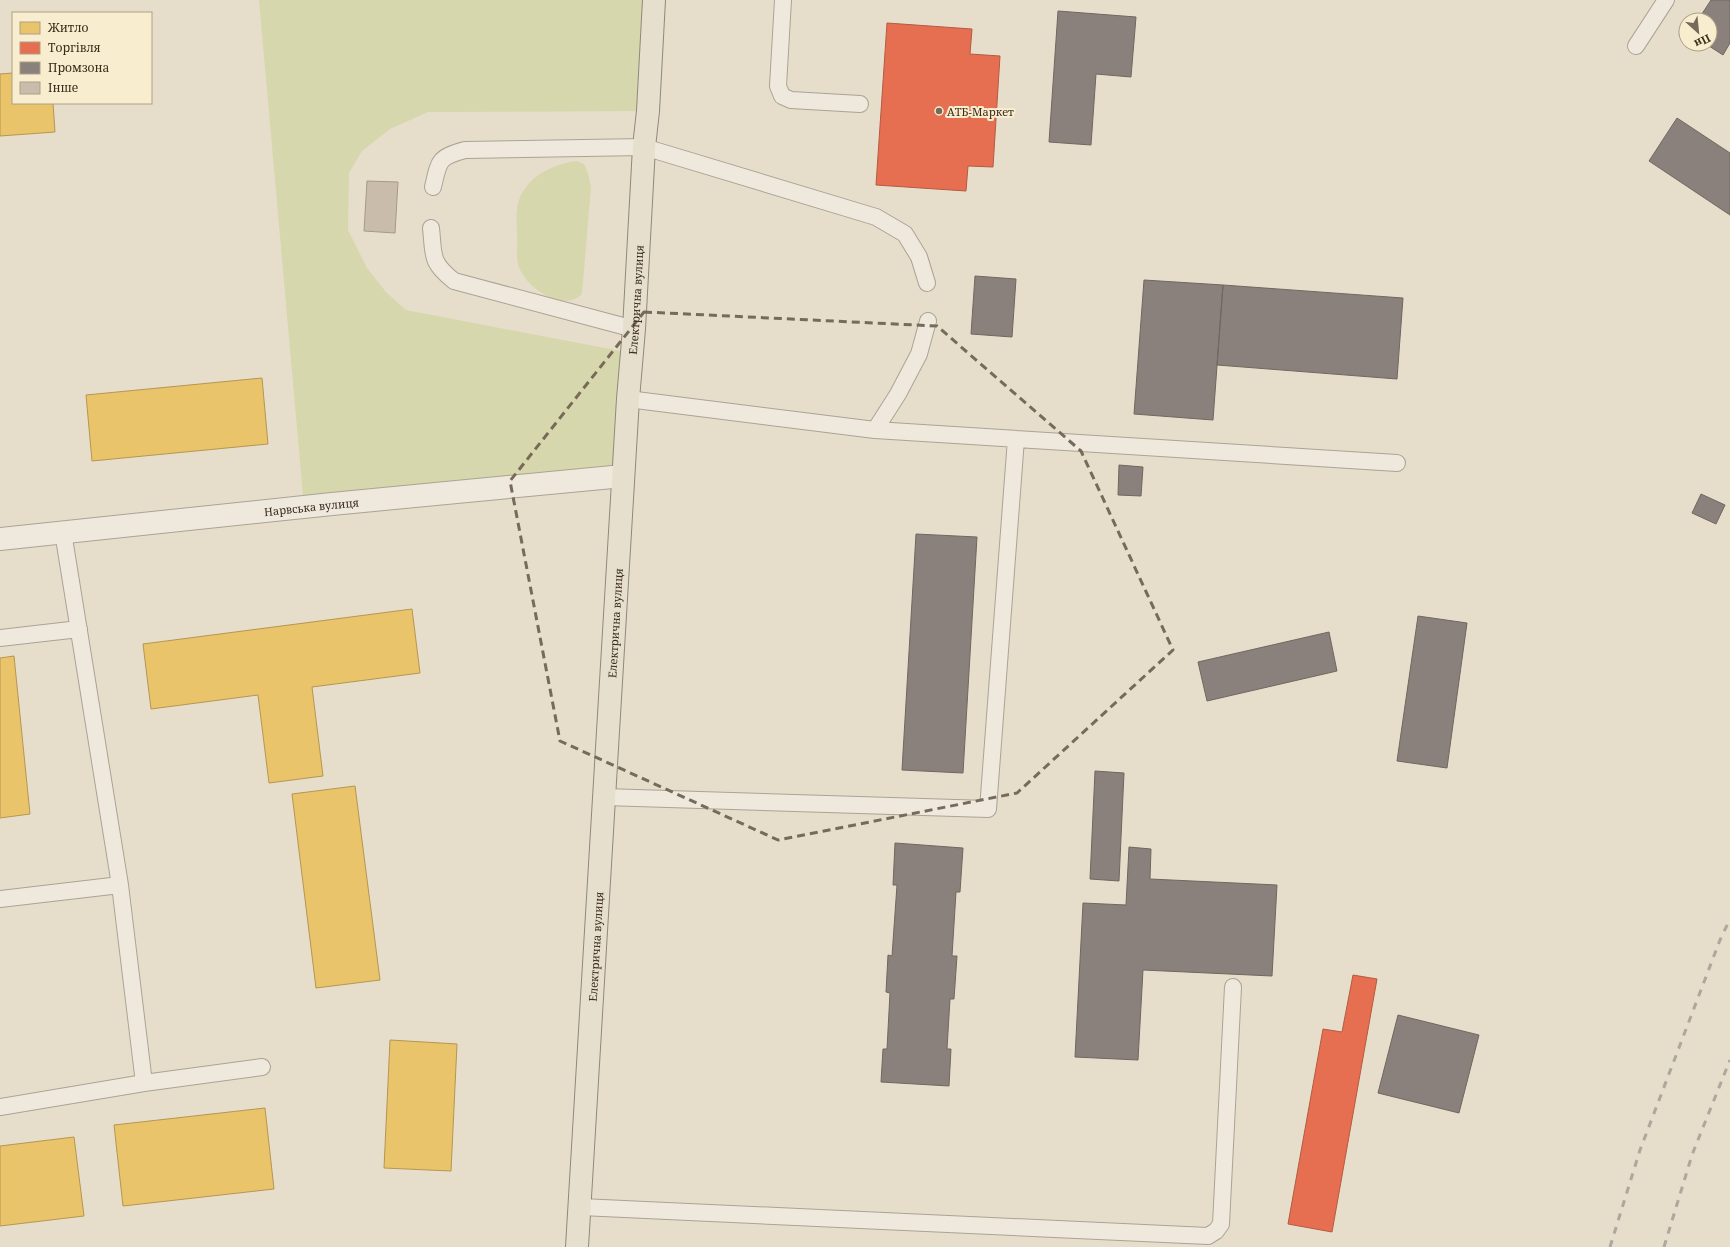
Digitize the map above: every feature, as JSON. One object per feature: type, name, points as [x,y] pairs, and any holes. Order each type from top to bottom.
[{"type":"main road","name":"Електрична вулиця","points":[[577,1247],[581,1207],[623,476],[634,329],[654,0]]},
{"type":"street","name":"Нарвська вулиця","points":[[0,539],[340,503],[623,476]]},
{"type":"lane","points":[[783,0],[778,86],[782,96],[791,100],[860,104]]},
{"type":"lane","points":[[1636,46],[1666,0]]},
{"type":"lane","points":[[433,187],[439,164],[449,154],[465,150],[644,147],[876,217],[905,234],[919,257],[927,283]]},
{"type":"lane","points":[[432,228],[434,261],[442,271],[454,281],[634,329]]},
{"type":"lane","points":[[875,430],[898,394],[919,354],[928,321]]},
{"type":"lane","points":[[628,399],[875,430],[1397,463]]},
{"type":"lane","points":[[604,798],[988,809],[1016,439]]},
{"type":"lane","points":[[63,532],[120,885],[144,1083]]},
{"type":"lane","points":[[0,638],[79,629]]},
{"type":"lane","points":[[0,899],[120,885]]},
{"type":"lane","points":[[581,1207],[1208,1236],[1216,1231],[1221,1224],[1233,987]]},
{"type":"lane","points":[[0,1107],[144,1083],[262,1067]]},
{"type":"highlighted area","points":[[644,312],[937,326],[1081,451],[1173,650],[1017,793],[778,840],[560,741],[510,481]]},
{"type":"green space","points":[[259,0],[654,0],[648,111],[428,112],[390,129],[362,151],[349,173],[348,230],[367,268],[386,292],[406,310],[631,353],[623,476],[304,507]]},
{"type":"green space","points":[[576,161],[584,164],[588,173],[591,187],[582,294],[574,299],[565,301],[545,295],[527,281],[521,272],[517,260],[517,209],[524,189],[538,175],[556,166]]},
{"type":"building: Житло","points":[[12,73],[12,104],[53,104],[55,132],[0,136],[0,74]]},
{"type":"building: Житло","points":[[262,378],[268,444],[92,461],[86,395]]},
{"type":"building: Житло","points":[[412,609],[420,673],[312,687],[323,776],[269,783],[258,695],[151,709],[143,644]]},
{"type":"building: Житло","points":[[14,656],[30,814],[0,818],[0,658]]},
{"type":"building: Житло","points":[[355,786],[380,980],[316,988],[292,794]]},
{"type":"building: Житло","points":[[390,1040],[457,1044],[451,1171],[384,1168]]},
{"type":"building: Житло","points":[[265,1108],[274,1189],[123,1206],[114,1125]]},
{"type":"building: Житло","points":[[74,1137],[84,1216],[0,1226],[0,1146]]},
{"type":"building: Торгівля","name":"АТБ-Маркет","points":[[887,23],[972,29],[970,54],[1000,56],[993,167],[968,166],[966,191],[876,185]]},
{"type":"building: Торгівля","points":[[1353,975],[1377,979],[1332,1232],[1288,1224],[1323,1029],[1342,1032]]},
{"type":"building: Промзона","points":[[1711,0],[1730,0],[1730,43],[1723,55],[1718,52],[1718,12],[1703,12]]},
{"type":"building: Промзона","points":[[1058,11],[1136,17],[1131,77],[1096,74],[1091,145],[1049,142]]},
{"type":"building: Промзона","points":[[1677,118],[1730,153],[1730,215],[1649,161]]},
{"type":"building: Промзона","points":[[975,276],[1016,279],[1012,337],[971,334]]},
{"type":"building: Промзона","points":[[1144,280],[1223,285],[1213,420],[1134,414]]},
{"type":"building: Промзона","points":[[1223,285],[1403,298],[1397,379],[1217,365]]},
{"type":"building: Промзона","points":[[1119,465],[1143,467],[1141,496],[1118,495]]},
{"type":"building: Промзона","points":[[1701,494],[1725,505],[1716,524],[1692,513]]},
{"type":"building: Промзона","points":[[916,534],[977,537],[963,773],[902,770]]},
{"type":"building: Промзона","points":[[1418,616],[1467,623],[1447,768],[1397,761]]},
{"type":"building: Промзона","points":[[1329,632],[1337,671],[1207,701],[1198,662]]},
{"type":"building: Промзона","points":[[1095,771],[1124,773],[1119,881],[1090,879]]},
{"type":"building: Промзона","points":[[895,843],[963,848],[960,892],[956,892],[952,956],[957,956],[954,999],[950,999],[947,1049],[951,1049],[949,1086],[881,1082],[883,1049],[887,1049],[890,993],[886,992],[888,955],[892,956],[897,885],[893,885]]},
{"type":"building: Промзона","points":[[1129,847],[1151,849],[1150,879],[1277,885],[1272,976],[1143,970],[1138,1060],[1075,1057],[1083,903],[1126,905]]},
{"type":"building: Промзона","points":[[1398,1015],[1479,1035],[1459,1113],[1378,1093]]},
{"type":"building: Інше","points":[[367,181],[398,182],[395,233],[364,231]]},
{"type":"railway","points":[[1610,1247],[1640,1150],[1720,940],[1730,919]]},
{"type":"railway","points":[[1664,1247],[1692,1155],[1730,1060]]},
{"type":"place","name":"АТБ-Маркет","points":[[939,111]]}]
